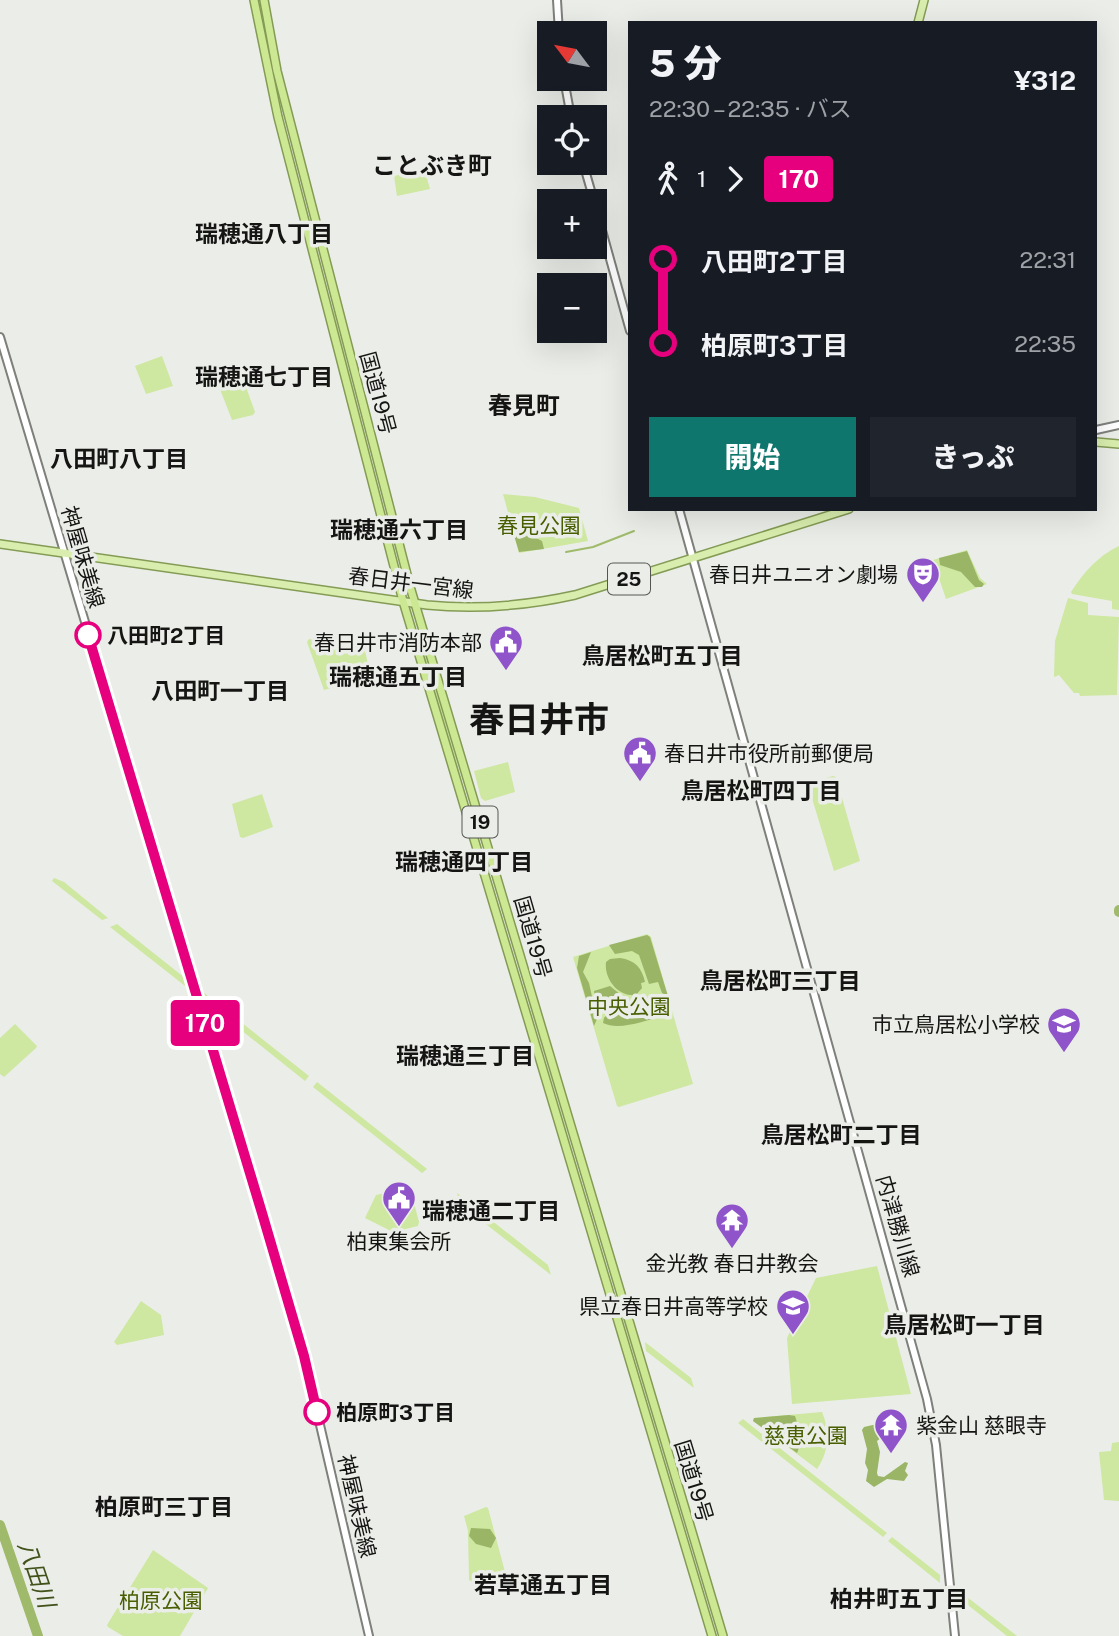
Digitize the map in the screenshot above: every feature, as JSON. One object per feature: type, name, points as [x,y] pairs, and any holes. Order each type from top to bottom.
[{"type":"highway","name":"国道19号","points":[[254,0],[278,117],[403,601],[712,1636]]},
{"type":"highway","name":"国道19号","points":[[264,0],[277,71],[415,603],[723,1636]]},
{"type":"main road","points":[[557,0],[558,21]]},
{"type":"main road","points":[[918,21],[923,0]]},
{"type":"main road","points":[[607,249],[628,324]]},
{"type":"main road","name":"神屋味美線","points":[[0,337],[304,1356],[369,1636]]},
{"type":"main road","points":[[1097,430],[1119,425]]},
{"type":"main road","points":[[1097,442],[1119,444]]},
{"type":"main road","name":"内津勝川線","points":[[680,511],[927,1399],[936,1445],[955,1636]]},
{"type":"main road","name":"春日井一宮線","points":[[0,544],[467,609],[535,604],[575,595],[843,511]]},
{"type":"green space","points":[[424,168],[430,189],[397,196],[394,176]]},
{"type":"green space","points":[[333,311],[334,311],[403,586]]},
{"type":"green space","points":[[162,356],[173,386],[146,394],[135,366]]},
{"type":"green space","points":[[242,376],[255,412],[253,415],[232,420],[218,384]]},
{"type":"green space","name":"春見公園","points":[[503,494],[535,497],[579,508],[588,541],[519,553]]},
{"type":"green space","points":[[513,519],[520,524],[523,534],[542,541],[544,549],[519,552],[510,522]]},
{"type":"green space","points":[[1119,546],[1119,610],[1112,609],[1112,601],[1072,594],[1092,565]]},
{"type":"green space","points":[[967,550],[980,578],[987,584],[946,599],[933,560]]},
{"type":"green space","points":[[967,551],[979,580],[984,584],[982,587],[975,587],[961,572],[940,565],[939,558]]},
{"type":"green space","points":[[1068,598],[1088,603],[1088,615],[1119,617],[1117,695],[1080,696],[1079,693],[1074,693],[1059,675],[1054,677],[1055,641]]},
{"type":"green space","points":[[416,623],[455,754],[467,801],[427,669]]},
{"type":"green space","points":[[309,639],[364,647],[371,676],[324,690],[307,642]]},
{"type":"green space","points":[[508,762],[515,792],[485,801],[481,798],[474,771]]},
{"type":"green space","points":[[836,777],[860,861],[834,871],[808,785],[809,782]]},
{"type":"green space","points":[[262,794],[273,827],[240,837],[232,804]]},
{"type":"green space","points":[[54,878],[64,882],[108,918],[102,920],[52,881]]},
{"type":"green space","points":[[117,924],[185,978],[189,989],[110,927]]},
{"type":"green space","name":"中央公園","points":[[647,934],[651,937],[693,1084],[619,1107],[573,957]]},
{"type":"green space","points":[[647,935],[650,937],[668,996],[662,993],[658,982],[649,984],[639,955],[632,951],[615,954],[609,945]]},
{"type":"green space","points":[[591,952],[583,972],[589,983],[597,1019],[594,1026],[577,968],[579,956]]},
{"type":"green space","points":[[620,958],[637,965],[642,973],[645,982],[641,983],[642,988],[636,995],[618,990],[607,975],[606,962]]},
{"type":"green space","points":[[523,983],[524,983],[611,1284]]},
{"type":"green space","points":[[610,986],[621,995],[621,999],[608,1008],[596,1003],[594,991]]},
{"type":"green space","points":[[203,992],[309,1076],[305,1081],[206,1002]]},
{"type":"green space","points":[[633,1002],[653,1002],[656,1007],[669,1007],[669,1015],[627,1025],[603,1023],[604,1018],[614,1010]]},
{"type":"green space","points":[[15,1024],[37,1046],[4,1077],[0,1074],[0,1038]]},
{"type":"green space","points":[[317,1082],[427,1169],[422,1173],[313,1087]]},
{"type":"green space","points":[[410,1188],[418,1226],[393,1232],[365,1218],[376,1195]]},
{"type":"green space","points":[[457,1193],[548,1265],[551,1275],[459,1203]]},
{"type":"green space","points":[[877,1266],[911,1394],[792,1404],[787,1338],[816,1278]]},
{"type":"green space","points":[[141,1301],[161,1315],[164,1335],[117,1345],[114,1342]]},
{"type":"green space","points":[[621,1313],[622,1313],[718,1636]]},
{"type":"green space","points":[[645,1342],[691,1378],[694,1388],[646,1351]]},
{"type":"green space","name":"慈恵公園","points":[[822,1412],[827,1441],[824,1456],[817,1469],[753,1421],[754,1418]]},
{"type":"green space","points":[[795,1416],[798,1425],[800,1440],[797,1453],[753,1421],[754,1418]]},
{"type":"green space","points":[[743,1419],[887,1533],[883,1537],[738,1423]]},
{"type":"green space","points":[[890,1421],[894,1428],[877,1441],[880,1452],[878,1476],[884,1477],[905,1462],[908,1463],[905,1471],[908,1475],[904,1481],[887,1479],[874,1487],[866,1481],[867,1449],[862,1430],[864,1427]]},
{"type":"green space","points":[[1119,1442],[1119,1501],[1104,1500],[1099,1452],[1111,1451],[1112,1443]]},
{"type":"green space","points":[[486,1507],[505,1572],[474,1583],[469,1580],[468,1531],[464,1516]]},
{"type":"green space","points":[[471,1528],[490,1529],[496,1538],[491,1548],[476,1544],[469,1536]]},
{"type":"green space","points":[[892,1537],[940,1575],[940,1583],[888,1541]]},
{"type":"green space","name":"柏原公園","points":[[153,1550],[208,1588],[180,1636],[123,1636],[107,1625]]},
{"type":"green space","points":[[958,1590],[1017,1636],[1007,1636],[959,1598]]},
{"type":"waterway","points":[[566,552],[593,547],[634,531]]},
{"type":"waterway","name":"八田川","points":[[0,1525],[38,1636]]},
{"type":"bus line","name":"170","points":[[88,635],[238,1131],[304,1356],[317,1412]]},
{"type":"place","name":"春日井ユニオン劇場","points":[[923,604]]},
{"type":"place","name":"八田町2丁目","points":[[88,635]]},
{"type":"place","name":"春日井市消防本部","points":[[506,672]]},
{"type":"place","name":"春日井市役所前郵便局","points":[[640,783]]},
{"type":"place","name":"市立鳥居松小学校","points":[[1064,1054]]},
{"type":"place","name":"柏東集会所","points":[[399,1228]]},
{"type":"place","name":"金光教 春日井教会","points":[[732,1250]]},
{"type":"place","name":"県立春日井高等学校","points":[[793,1336]]},
{"type":"place","name":"柏原町3丁目","points":[[317,1412]]},
{"type":"place","name":"紫金山 慈眼寺","points":[[891,1455]]},
{"type":"district","name":"ことぶき町","points":[[432,165]]},
{"type":"district","name":"瑞穂通八丁目","points":[[264,233]]},
{"type":"district","name":"瑞穂通七丁目","points":[[264,376]]},
{"type":"district","name":"春見町","points":[[524,405]]},
{"type":"district","name":"八田町八丁目","points":[[119,458]]},
{"type":"district","name":"瑞穂通六丁目","points":[[399,529]]},
{"type":"district","name":"鳥居松町五丁目","points":[[662,655]]},
{"type":"district","name":"瑞穂通五丁目","points":[[398,676]]},
{"type":"district","name":"八田町一丁目","points":[[220,690]]},
{"type":"district","name":"春日井市","points":[[539,719]]},
{"type":"district","name":"鳥居松町四丁目","points":[[761,790]]},
{"type":"district","name":"瑞穂通四丁目","points":[[464,861]]},
{"type":"district","name":"鳥居松町三丁目","points":[[780,980]]},
{"type":"district","name":"瑞穂通三丁目","points":[[465,1055]]},
{"type":"district","name":"鳥居松町二丁目","points":[[841,1134]]},
{"type":"district","name":"瑞穂通二丁目","points":[[491,1210]]},
{"type":"district","name":"鳥居松町一丁目","points":[[964,1324]]},
{"type":"district","name":"柏原町三丁目","points":[[164,1506]]},
{"type":"district","name":"若草通五丁目","points":[[543,1584]]},
{"type":"district","name":"柏井町五丁目","points":[[899,1598]]}]
